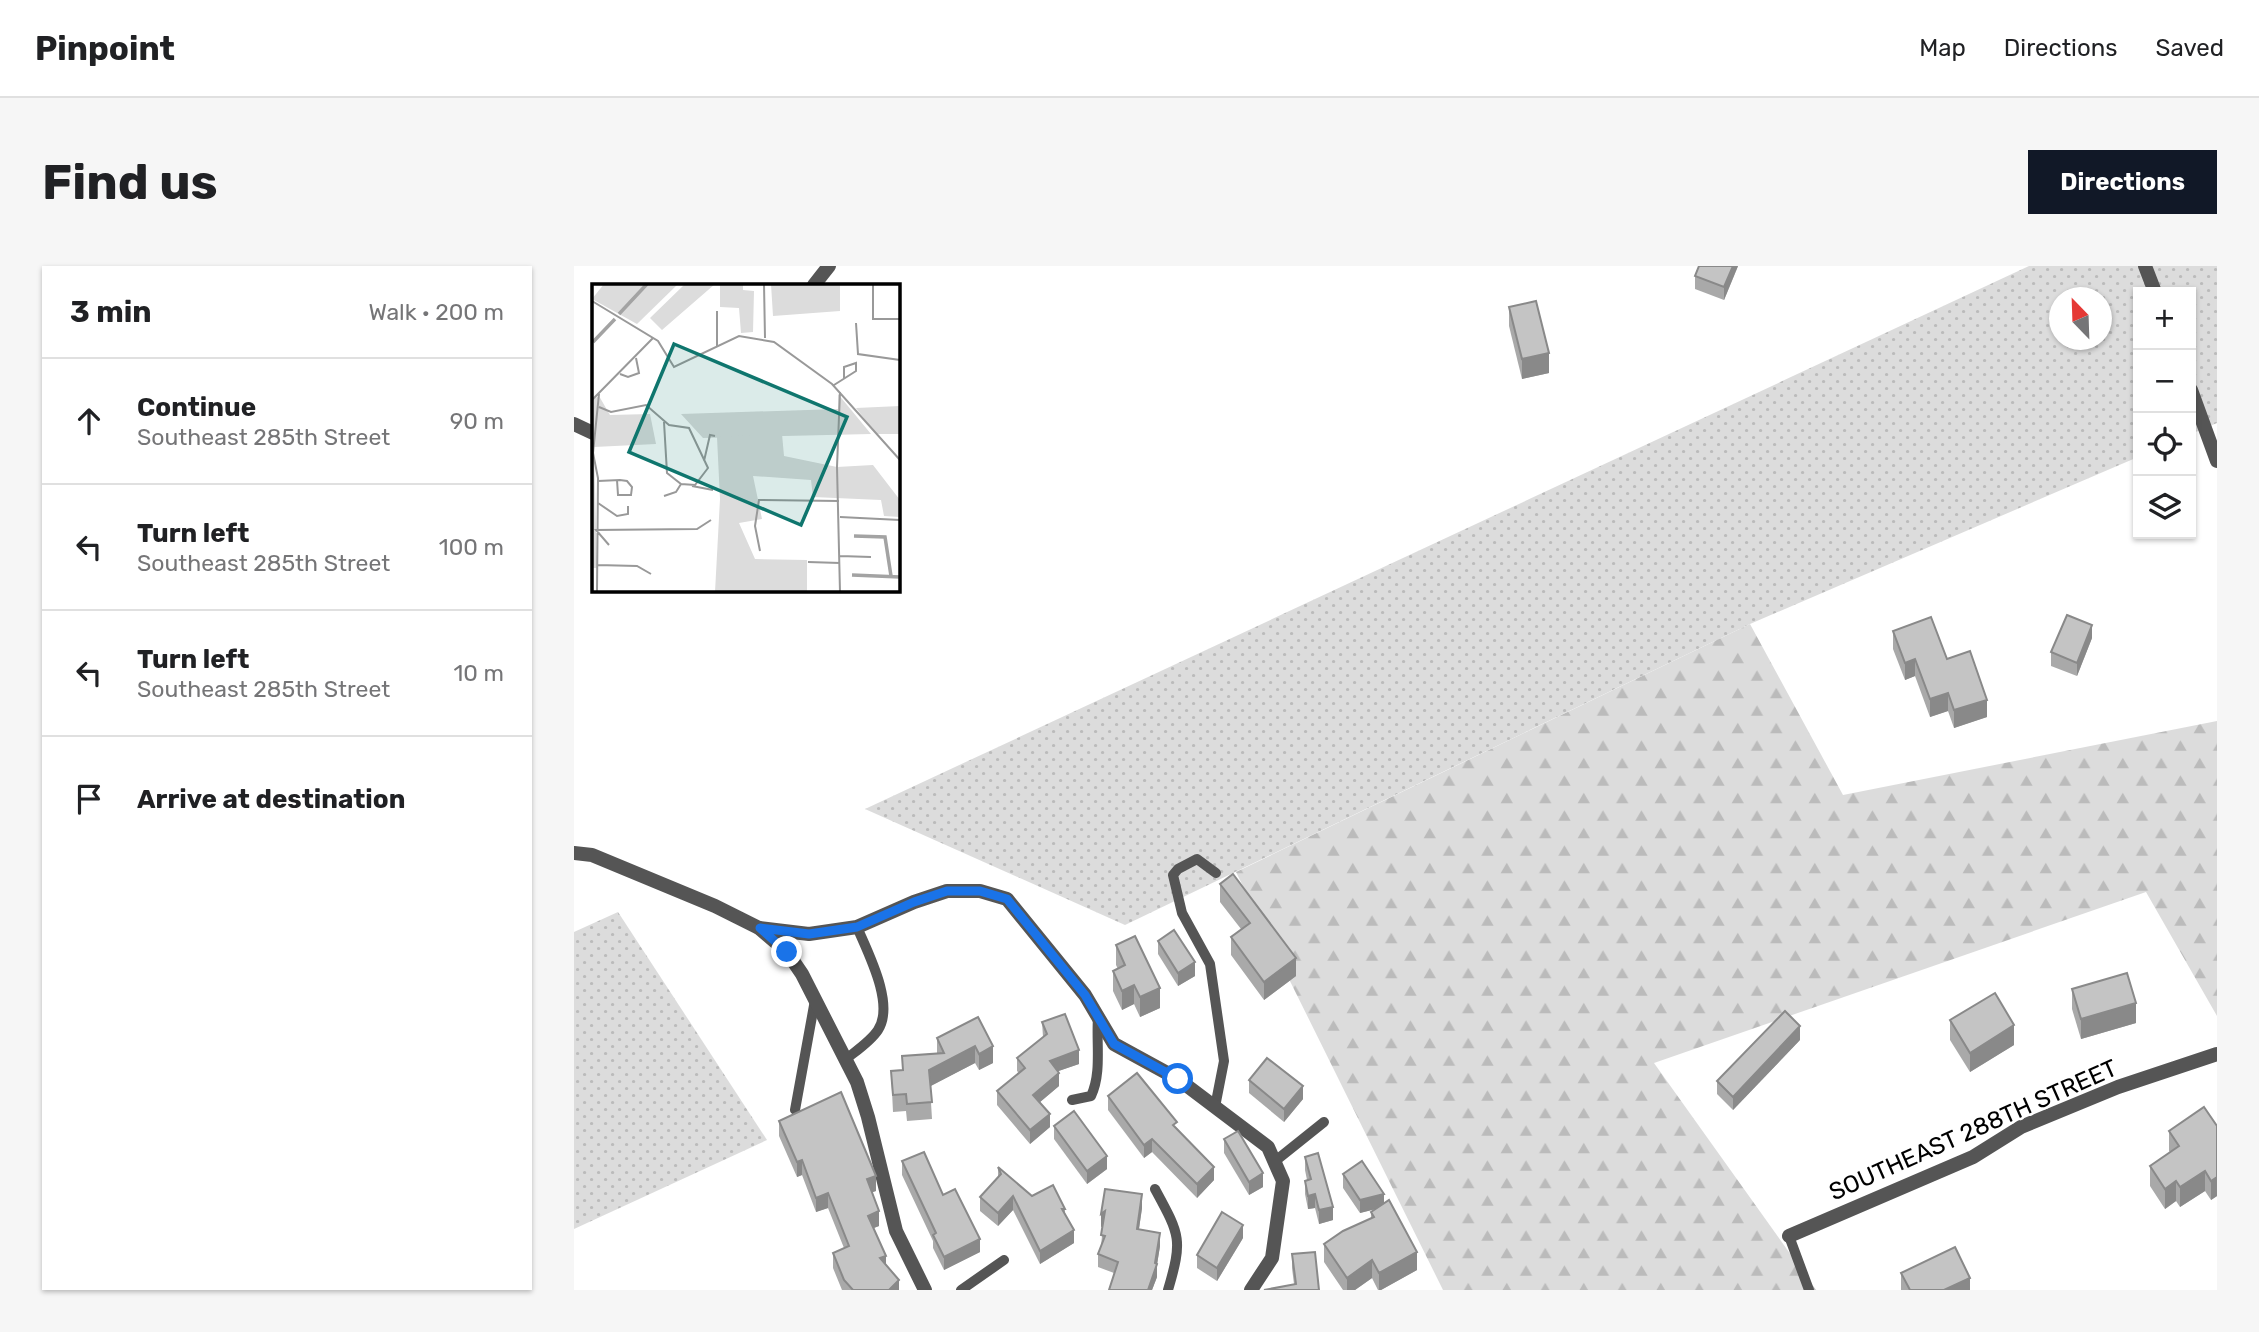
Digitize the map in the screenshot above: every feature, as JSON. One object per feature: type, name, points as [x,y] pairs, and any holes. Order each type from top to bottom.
[{"type":"street","points":[[815,284],[829,266]]},
{"type":"street","points":[[2145,266],[2153,287]]},
{"type":"street","points":[[2196,404],[2217,461]]},
{"type":"street","points":[[574,424],[592,433]]},
{"type":"street","points":[[574,853],[592,855],[715,906],[760,928],[787,952],[857,1082],[869,1117],[896,1231],[925,1290]]},
{"type":"street","points":[[760,928],[809,934],[857,927],[947,891],[980,891],[1007,899],[1085,995],[1114,1044],[1178,1079],[1268,1147],[1283,1181],[1272,1258],[1251,1290]]},
{"type":"street","name":"SOUTHEAST 288TH STREET","points":[[1789,1236],[1973,1157],[2021,1128],[2118,1087],[2217,1054]]},
{"type":"lane","points":[[1215,1107],[1224,1061],[1210,964],[1182,913],[1173,875],[1178,869],[1197,859],[1216,873]]},
{"type":"lane","points":[[846,1059],[878,1031],[884,1015],[882,990],[857,927]]},
{"type":"lane","points":[[795,1110],[815,1000]]},
{"type":"lane","points":[[1072,1100],[1091,1096],[1095,1088],[1098,1070],[1098,1018]]},
{"type":"lane","points":[[1274,1162],[1324,1122]]},
{"type":"lane","points":[[1155,1189],[1174,1226],[1178,1246],[1178,1256],[1168,1290]]},
{"type":"lane","points":[[1789,1236],[1809,1290]]},
{"type":"lane","points":[[961,1290],[1004,1260]]},
{"type":"green space","points":[[2029,266],[2217,266],[2217,423],[2196,432],[2196,287],[2133,287],[2133,459],[1750,624],[1125,925],[865,809]]},
{"type":"green space","points":[[1750,624],[1843,795],[2217,721],[2217,1016],[2146,892],[1654,1063],[1816,1290],[1443,1290],[1236,872]]},
{"type":"green space","points":[[618,912],[767,1140],[574,1229],[574,932]]},
{"type":"building","points":[[1699,266],[1733,266],[1724,287],[1695,276]]},
{"type":"building","points":[[1536,301],[1549,353],[1522,359],[1509,307]]},
{"type":"building","points":[[2067,615],[2092,625],[2077,663],[2051,652]]},
{"type":"building","points":[[1931,617],[1947,659],[1970,651],[1987,700],[1954,710],[1948,693],[1930,699],[1915,659],[1905,663],[1893,631]]},
{"type":"building","points":[[1233,874],[1296,958],[1264,982],[1231,937],[1250,923],[1220,884]]},
{"type":"building","points":[[1174,930],[1195,962],[1178,973],[1158,941]]},
{"type":"building","points":[[1135,936],[1160,988],[1140,997],[1134,985],[1122,991],[1113,971],[1125,965],[1116,945]]},
{"type":"building","points":[[2127,973],[2136,1003],[2081,1019],[2072,989]]},
{"type":"building","points":[[1995,993],[2014,1025],[1970,1053],[1950,1020]]},
{"type":"building","points":[[1785,1011],[1800,1026],[1733,1097],[1717,1081]]},
{"type":"building","points":[[1065,1014],[1079,1050],[1050,1061],[1059,1073],[1033,1095],[1050,1114],[1030,1130],[997,1091],[1025,1068],[1017,1058],[1047,1034],[1042,1022]]},
{"type":"building","points":[[978,1017],[993,1046],[979,1054],[975,1046],[929,1070],[932,1102],[907,1104],[906,1094],[893,1095],[891,1071],[903,1070],[902,1056],[944,1053],[937,1038]]},
{"type":"building","points":[[1267,1058],[1303,1086],[1284,1109],[1249,1080]]},
{"type":"building","points":[[1137,1073],[1177,1122],[1173,1125],[1214,1167],[1197,1184],[1152,1139],[1144,1145],[1108,1096]]},
{"type":"building","points":[[841,1092],[876,1176],[867,1179],[879,1211],[868,1216],[886,1256],[880,1258],[899,1280],[889,1290],[853,1290],[844,1280],[833,1253],[849,1246],[828,1193],[816,1198],[802,1160],[797,1162],[779,1121]]},
{"type":"building","points":[[2204,1107],[2217,1126],[2217,1177],[2211,1181],[2205,1171],[2180,1187],[2176,1181],[2165,1189],[2150,1166],[2179,1146],[2169,1131]]},
{"type":"building","points":[[1074,1111],[1107,1156],[1087,1171],[1054,1126]]},
{"type":"building","points":[[1238,1131],[1263,1173],[1249,1182],[1224,1139]]},
{"type":"building","points":[[924,1152],[943,1195],[955,1189],[980,1239],[944,1257],[933,1235],[936,1233],[902,1161]]},
{"type":"building","points":[[1318,1153],[1333,1207],[1319,1210],[1315,1194],[1308,1196],[1305,1181],[1311,1179],[1305,1157]]},
{"type":"building","points":[[1362,1161],[1384,1194],[1360,1200],[1343,1174]]},
{"type":"building","points":[[998,1167],[1032,1196],[1053,1185],[1074,1230],[1040,1251],[1013,1196],[998,1213],[980,1197],[1001,1174]]},
{"type":"building","points":[[1105,1189],[1142,1194],[1137,1229],[1160,1233],[1157,1264],[1148,1290],[1109,1290],[1118,1262],[1098,1254],[1105,1236],[1101,1235],[1105,1211],[1101,1214]]},
{"type":"building","points":[[1389,1200],[1417,1252],[1379,1273],[1372,1260],[1347,1278],[1324,1244],[1343,1231],[1374,1217],[1371,1212]]},
{"type":"building","points":[[1222,1212],[1243,1225],[1217,1268],[1197,1255]]},
{"type":"building","points":[[1955,1247],[1970,1278],[1944,1290],[1910,1290],[1901,1273]]},
{"type":"building","points":[[1315,1252],[1319,1290],[1264,1290],[1296,1284],[1292,1254]]},
{"type":"route","points":[[787,952],[760,928],[809,934],[857,927],[947,891],[980,891],[1007,899],[1085,995],[1114,1044],[1178,1079]]}]
